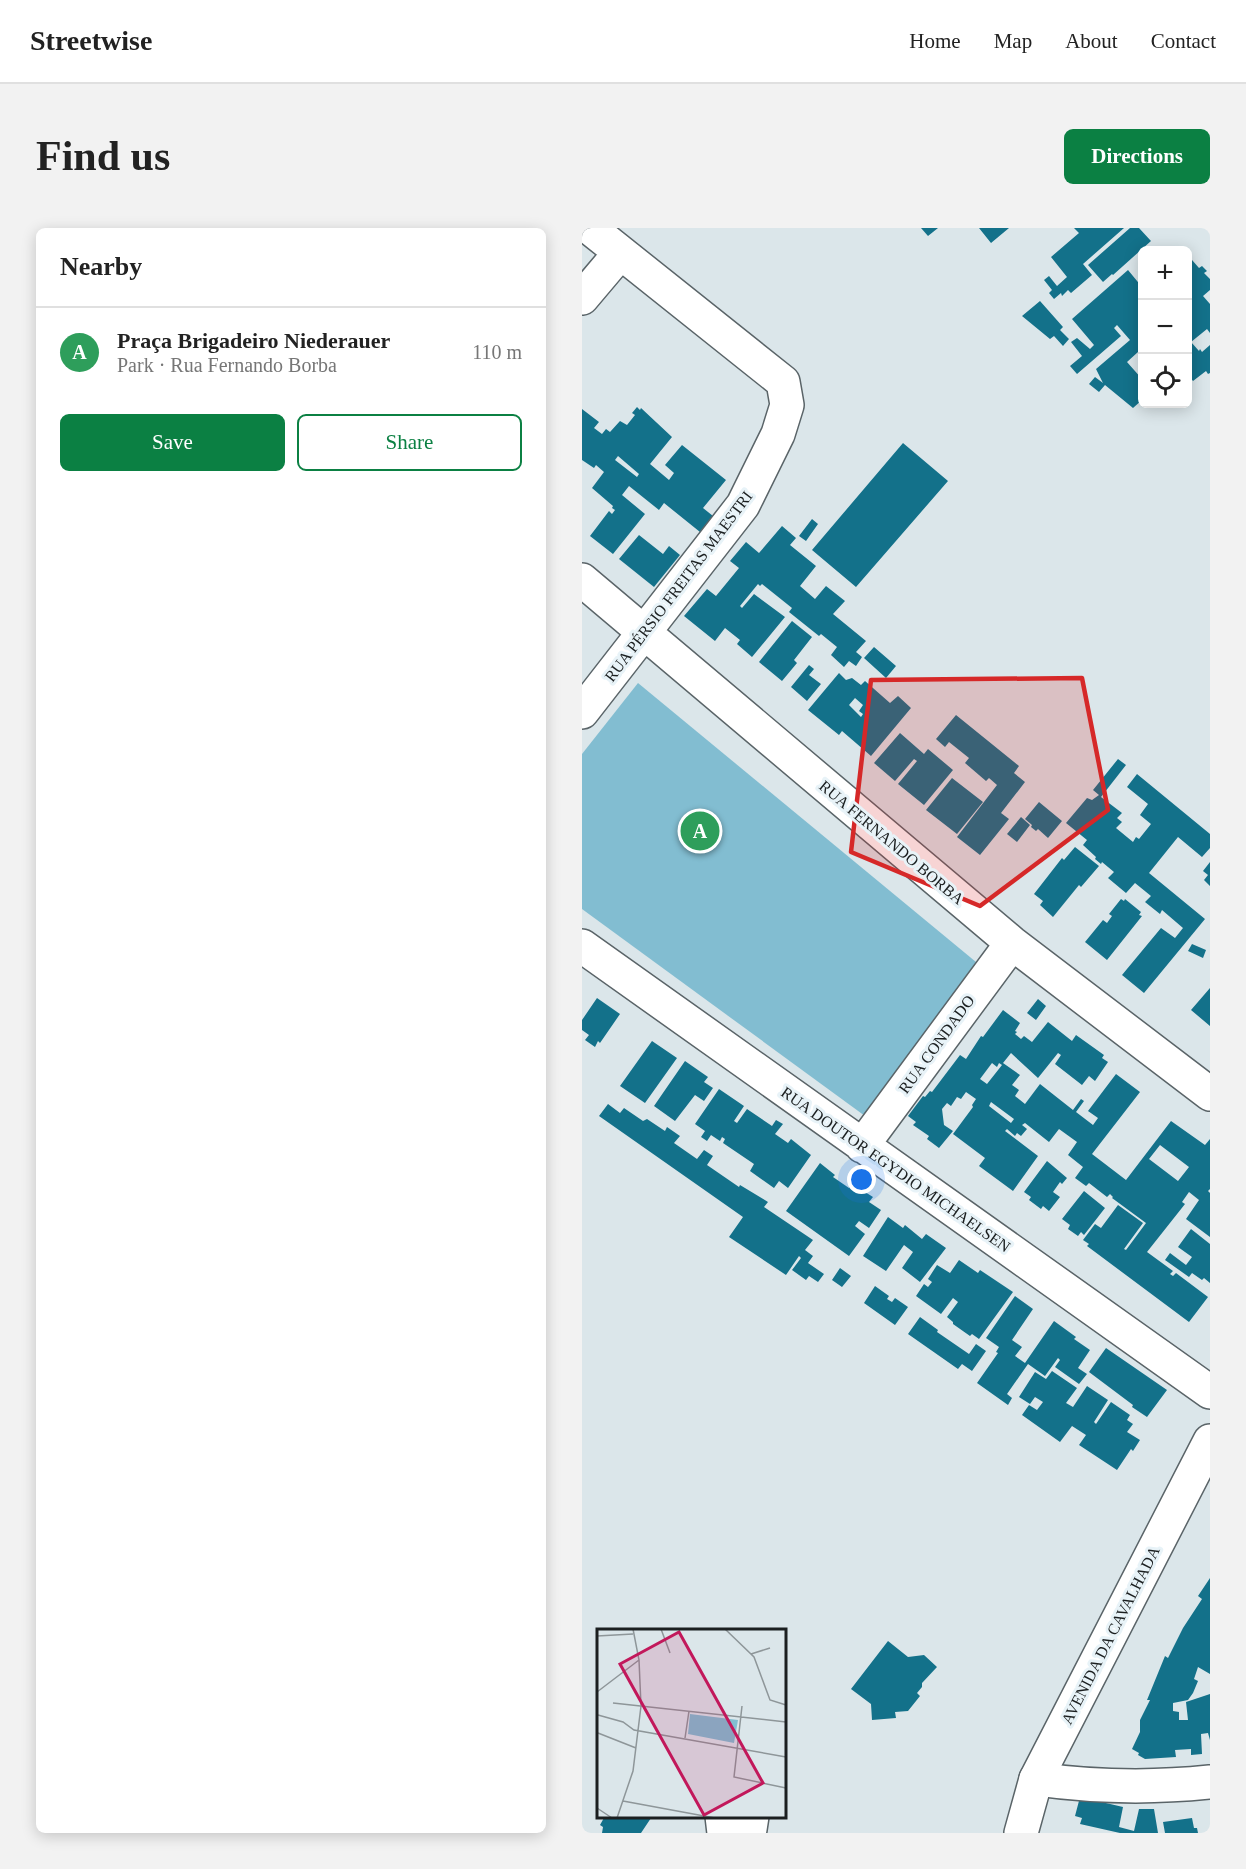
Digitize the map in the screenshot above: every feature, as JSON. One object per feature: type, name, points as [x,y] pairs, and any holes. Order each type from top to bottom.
[{"type":"street","name":"RUA PÉRSIO FREITAS MAESTRI","points":[[582,712],[743,504],[778,435],[787,405],[783,382],[590,228]]},
{"type":"street","points":[[582,298],[620,253]]},
{"type":"street","name":"RUA FERNANDO BORBA","points":[[582,580],[1012,943],[1210,1094]]},
{"type":"street","name":"RUA CONDADO","points":[[862,1146],[1012,943]]},
{"type":"street","name":"RUA DOUTOR EGYDIO MICHAELSEN","points":[[582,946],[1210,1392]]},
{"type":"street","name":"AVENIDA DA CAVALHADA","points":[[1021,1833],[1036,1779],[1210,1442]]},
{"type":"street","points":[[1036,1779],[1079,1785],[1181,1785],[1210,1782]]},
{"type":"street","points":[[722,1818],[724,1833]]},
{"type":"street","points":[[747,1833],[752,1818]]},
{"type":"highlighted area","points":[[1082,678],[1108,810],[980,906],[851,852],[871,680]]},
{"type":"shaded area","points":[[638,683],[976,962],[865,1116],[582,909],[582,754]]},
{"type":"building","points":[[921,228],[938,228],[928,236]]},
{"type":"building","points":[[979,228],[1009,228],[991,243]]},
{"type":"building","points":[[1074,228],[1124,228],[1083,264],[1092,275],[1071,293],[1068,290],[1062,296],[1061,293],[1054,299],[1049,293],[1052,290],[1044,280],[1049,276],[1057,286],[1067,277],[1051,257],[1079,233]]},
{"type":"building","points":[[1130,228],[1139,228],[1151,241],[1145,246],[1138,246],[1138,253],[1103,282],[1088,265]]},
{"type":"building","points":[[1192,260],[1199,268],[1202,266],[1207,271],[1204,273],[1210,279],[1210,290],[1203,296],[1210,304],[1210,333],[1207,329],[1192,341]]},
{"type":"building","points":[[1128,270],[1138,282],[1138,352],[1127,362],[1138,374],[1138,404],[1133,408],[1105,385],[1099,392],[1089,384],[1095,377],[1103,383],[1096,369],[1130,340],[1117,325],[1114,328],[1121,336],[1077,374],[1070,366],[1082,356],[1071,342],[1077,338],[1090,349],[1094,345],[1072,319]]},
{"type":"building","points":[[1040,301],[1063,327],[1060,330],[1069,339],[1063,346],[1054,336],[1050,339],[1022,316]]},
{"type":"building","points":[[1192,343],[1202,352],[1210,345],[1210,373],[1206,371],[1193,381]]},
{"type":"building","points":[[637,407],[640,410],[641,408],[672,437],[650,464],[669,480],[674,473],[665,465],[682,445],[726,480],[703,508],[713,516],[700,532],[664,503],[659,510],[629,486],[622,495],[645,514],[613,554],[590,536],[609,511],[612,514],[615,510],[592,488],[604,472],[596,465],[594,468],[582,460],[582,409],[599,422],[594,428],[602,434],[606,429],[610,432],[620,421],[627,425],[635,415],[632,413]],"holes":[[[618,456],[639,474],[637,477],[615,460]]]},
{"type":"building","points":[[903,443],[948,481],[856,587],[812,550]]},
{"type":"building","points":[[812,519],[818,524],[806,541],[799,536]]},
{"type":"building","points":[[782,526],[796,538],[790,545],[816,566],[800,586],[815,599],[826,586],[845,601],[833,614],[866,641],[856,652],[862,657],[856,666],[849,661],[844,667],[831,655],[837,647],[789,612],[792,608],[762,584],[760,586],[758,584],[740,606],[742,608],[754,594],[785,617],[752,657],[737,644],[740,640],[725,628],[715,641],[684,616],[707,589],[716,596],[739,568],[730,561],[746,542],[759,553]]},
{"type":"building","points":[[639,535],[663,554],[669,546],[680,555],[654,587],[619,559]]},
{"type":"building","points":[[792,621],[812,637],[794,660],[797,663],[782,681],[759,662]]},
{"type":"building","points":[[874,647],[896,666],[886,678],[864,658]]},
{"type":"building","points":[[809,665],[814,669],[809,675],[821,684],[807,701],[791,687]]},
{"type":"building","points":[[839,673],[846,680],[852,678],[861,685],[865,681],[890,703],[898,696],[911,708],[871,756],[842,731],[839,735],[808,710]],"holes":[[[855,698],[863,705],[859,711],[863,714],[861,717],[849,705]]]},
{"type":"building","points":[[956,715],[1019,766],[1014,773],[1025,782],[1001,813],[1009,819],[980,855],[957,837],[997,785],[989,778],[986,781],[965,763],[969,758],[949,742],[945,747],[936,739]]},
{"type":"building","points":[[900,733],[924,754],[928,749],[953,770],[924,805],[898,784],[917,761],[914,759],[895,781],[874,763]]},
{"type":"building","points":[[1118,759],[1126,765],[1101,797],[1122,813],[1117,818],[1122,822],[1116,828],[1133,842],[1136,837],[1139,839],[1151,824],[1140,815],[1148,804],[1127,787],[1137,774],[1210,834],[1210,848],[1202,857],[1178,837],[1149,873],[1205,919],[1144,993],[1122,975],[1161,928],[1175,938],[1183,928],[1162,910],[1160,914],[1145,902],[1151,896],[1135,883],[1126,893],[1108,878],[1114,872],[1095,859],[1096,857],[1083,845],[1087,840],[1066,823],[1087,798],[1092,800],[1099,795],[1093,790]]},
{"type":"building","points":[[952,778],[983,802],[957,834],[926,810]]},
{"type":"building","points":[[1039,802],[1062,821],[1048,838],[1038,829],[1036,831],[1031,827],[1032,825],[1025,819]]},
{"type":"building","points":[[1021,817],[1030,825],[1017,842],[1007,834]]},
{"type":"building","points":[[1075,847],[1099,866],[1081,887],[1079,885],[1053,917],[1040,905],[1043,901],[1034,894],[1062,858],[1064,860]]},
{"type":"building","points":[[1210,862],[1210,886],[1204,880],[1208,875],[1203,871]]},
{"type":"building","points":[[1121,899],[1124,901],[1125,899],[1141,912],[1139,915],[1142,916],[1107,960],[1085,942],[1103,920],[1107,923],[1112,916],[1109,914]]},
{"type":"building","points":[[1192,944],[1206,950],[1203,958],[1188,951]]},
{"type":"building","points":[[1210,988],[1210,1026],[1191,1010]]},
{"type":"building","points":[[597,998],[620,1014],[595,1047],[585,1040],[589,1035],[582,1030],[582,1020]]},
{"type":"building","points":[[1038,999],[1046,1006],[1036,1020],[1027,1013]]},
{"type":"building","points":[[1003,1010],[1020,1023],[1015,1034],[1021,1039],[1024,1036],[1032,1042],[1048,1022],[1072,1041],[1076,1035],[1104,1055],[1102,1058],[1108,1062],[1095,1081],[1089,1076],[1082,1085],[1055,1064],[1061,1055],[1058,1053],[1038,1078],[1011,1053],[1003,1063],[1020,1075],[1012,1085],[1019,1090],[1015,1096],[1025,1104],[1040,1084],[1073,1110],[1081,1099],[1084,1101],[1076,1112],[1093,1125],[1098,1118],[1088,1111],[1116,1074],[1140,1092],[1092,1154],[1126,1180],[1171,1121],[1205,1145],[1210,1139],[1210,1189],[1208,1191],[1210,1193],[1210,1237],[1186,1219],[1199,1200],[1189,1192],[1182,1202],[1185,1204],[1147,1252],[1173,1271],[1170,1274],[1173,1276],[1176,1273],[1208,1297],[1189,1322],[1087,1246],[1089,1244],[1083,1240],[1095,1224],[1101,1228],[1118,1205],[1143,1223],[1124,1249],[1126,1250],[1146,1223],[1112,1198],[1110,1194],[1107,1197],[1089,1183],[1086,1186],[1075,1178],[1083,1167],[1068,1155],[1077,1142],[1059,1129],[1049,1142],[1025,1123],[1022,1125],[1027,1129],[1021,1136],[1017,1133],[1015,1136],[1007,1129],[1005,1131],[1038,1156],[1013,1191],[979,1166],[985,1158],[953,1134],[973,1107],[976,1099],[966,1092],[961,1099],[957,1097],[951,1106],[947,1103],[942,1109],[944,1125],[953,1131],[939,1148],[927,1139],[929,1136],[913,1125],[916,1122],[908,1116],[923,1096],[932,1092],[960,1055],[966,1059],[981,1036],[983,1037]],"holes":[[[992,1063],[997,1067],[999,1063],[1002,1065],[987,1084],[980,1079]],[[991,1102],[1014,1119],[1011,1123],[989,1106]],[[1160,1145],[1189,1167],[1178,1181],[1149,1159]]]},
{"type":"building","points":[[652,1041],[677,1058],[645,1103],[620,1086]]},
{"type":"building","points":[[685,1061],[708,1077],[704,1082],[713,1088],[704,1101],[695,1095],[675,1121],[654,1106]]},
{"type":"building","points":[[719,1089],[744,1106],[734,1121],[737,1123],[747,1109],[772,1126],[776,1120],[783,1124],[775,1134],[788,1143],[791,1139],[811,1155],[788,1188],[779,1181],[774,1188],[750,1171],[754,1164],[723,1143],[725,1139],[722,1137],[720,1141],[711,1135],[707,1141],[701,1137],[705,1131],[695,1124]]},
{"type":"building","points":[[608,1104],[620,1113],[624,1108],[643,1121],[647,1119],[665,1131],[667,1127],[680,1136],[674,1143],[697,1159],[704,1150],[713,1156],[707,1165],[739,1187],[740,1185],[768,1202],[764,1207],[813,1240],[805,1250],[813,1256],[808,1263],[824,1274],[818,1282],[809,1276],[806,1280],[792,1270],[801,1258],[799,1256],[786,1275],[729,1237],[743,1217],[599,1116]]},
{"type":"building","points":[[1047,1161],[1067,1178],[1062,1184],[1060,1182],[1053,1192],[1060,1197],[1049,1211],[1043,1206],[1041,1209],[1029,1200],[1031,1197],[1024,1192]]},
{"type":"building","points":[[820,1163],[835,1175],[833,1177],[849,1188],[858,1175],[870,1184],[865,1192],[873,1197],[869,1202],[881,1210],[869,1228],[859,1221],[855,1226],[865,1234],[849,1256],[786,1211]]},
{"type":"building","points":[[1084,1191],[1105,1208],[1084,1235],[1081,1232],[1078,1236],[1068,1229],[1070,1225],[1062,1219]]},
{"type":"building","points":[[888,1217],[903,1228],[905,1225],[922,1239],[926,1234],[946,1248],[920,1282],[902,1268],[913,1252],[904,1245],[886,1271],[863,1256]]},
{"type":"building","points":[[1191,1229],[1210,1244],[1210,1283],[1192,1273],[1189,1277],[1165,1260],[1170,1253],[1186,1265],[1192,1257],[1178,1247]]},
{"type":"building","points":[[959,1260],[978,1273],[980,1270],[1013,1292],[979,1339],[972,1334],[970,1336],[947,1317],[958,1302],[953,1298],[941,1314],[916,1296],[924,1284],[928,1287],[932,1282],[928,1279],[937,1265],[950,1273]]},
{"type":"building","points":[[840,1268],[851,1276],[842,1287],[832,1280]]},
{"type":"building","points":[[875,1286],[889,1296],[887,1299],[892,1302],[895,1298],[908,1307],[895,1325],[864,1303]]},
{"type":"building","points":[[1015,1296],[1033,1309],[1012,1340],[1022,1347],[1015,1356],[1025,1363],[1054,1321],[1090,1350],[1078,1368],[1087,1374],[1079,1384],[1055,1367],[1060,1360],[1058,1358],[1045,1376],[1028,1364],[1007,1394],[1012,1398],[1008,1405],[977,1383],[998,1353],[996,1352],[999,1347],[986,1338]]},
{"type":"building","points":[[920,1317],[969,1354],[976,1344],[986,1351],[972,1371],[962,1364],[958,1369],[908,1334]]},
{"type":"building","points":[[1106,1348],[1167,1390],[1147,1417],[1089,1372]]},
{"type":"building","points":[[1052,1371],[1077,1388],[1066,1403],[1073,1407],[1087,1386],[1108,1400],[1094,1422],[1096,1424],[1111,1402],[1130,1415],[1127,1420],[1133,1424],[1127,1432],[1140,1440],[1117,1470],[1079,1445],[1086,1435],[1072,1426],[1060,1442],[1022,1415],[1029,1405],[1037,1410],[1043,1402],[1035,1397],[1030,1404],[1019,1397],[1035,1372],[1046,1379]]},
{"type":"building","points":[[1210,1578],[1210,1674],[1198,1667],[1194,1679],[1198,1681],[1193,1693],[1188,1700],[1173,1703],[1173,1711],[1179,1712],[1179,1720],[1188,1720],[1186,1702],[1210,1694],[1210,1740],[1208,1733],[1201,1734],[1202,1754],[1191,1755],[1191,1749],[1175,1750],[1176,1757],[1145,1759],[1132,1749],[1140,1732],[1140,1720],[1150,1700],[1147,1700],[1165,1656],[1168,1658],[1183,1628],[1202,1599],[1198,1596]]},
{"type":"building","points":[[888,1641],[908,1657],[924,1655],[937,1667],[922,1683],[917,1693],[920,1696],[908,1711],[895,1712],[896,1718],[872,1720],[871,1704],[851,1689]]},
{"type":"building","points":[[1080,1797],[1123,1807],[1119,1827],[1134,1831],[1139,1809],[1154,1809],[1158,1833],[1120,1833],[1080,1824],[1082,1818],[1075,1816]]},
{"type":"building","points":[[604,1818],[651,1818],[641,1833],[602,1833],[603,1827],[600,1825]]},
{"type":"building","points":[[1192,1818],[1194,1828],[1197,1828],[1198,1833],[1165,1833],[1163,1822]]},
{"type":"place","name":"Praça Brigadeiro Niederauer","points":[[700,831]]}]
